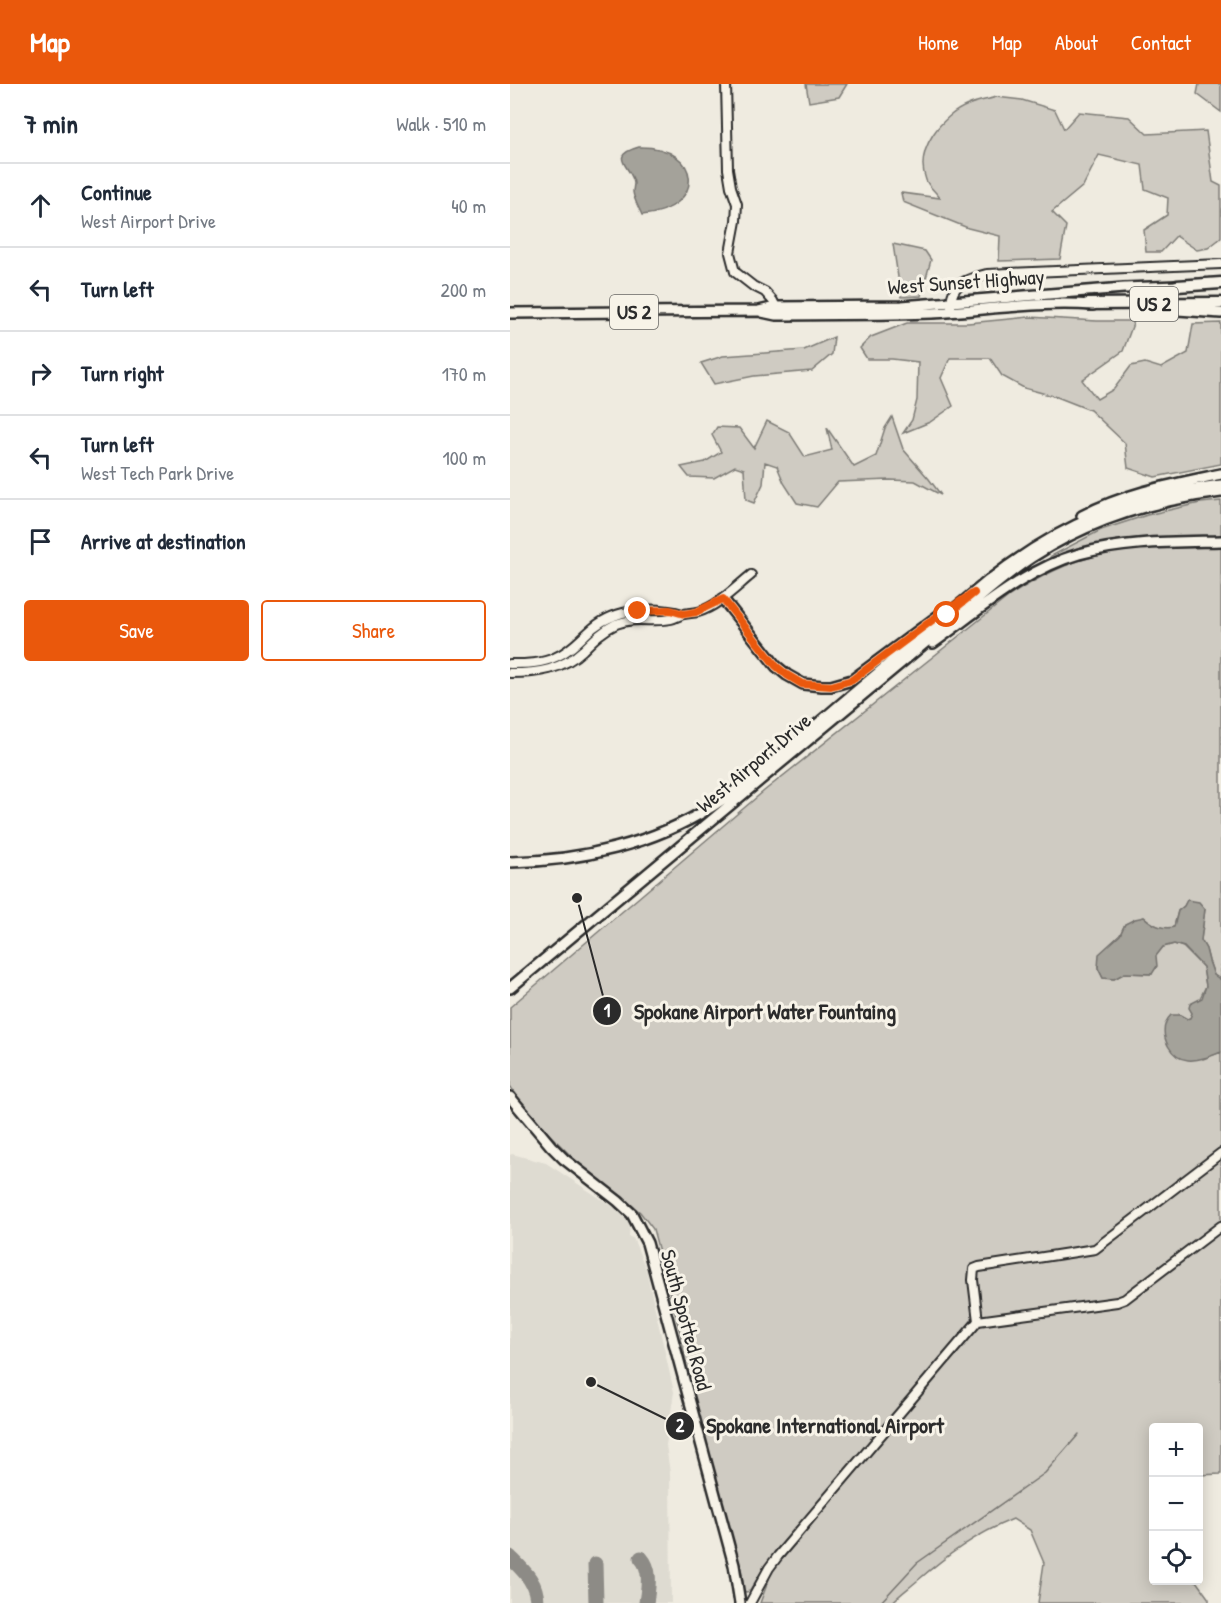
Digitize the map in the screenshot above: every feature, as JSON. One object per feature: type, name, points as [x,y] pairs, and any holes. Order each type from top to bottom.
[{"type":"highway","points":[[1177,286],[1221,284]]},
{"type":"highway","name":"US 2","points":[[1087,304],[1221,303]]},
{"type":"main road","name":"West Sunset Highway","points":[[510,313],[776,311],[871,314],[1124,288],[1177,286]]},
{"type":"main road","name":"West Sunset Highway","points":[[951,307],[1087,304],[1221,313]]},
{"type":"main road","points":[[1018,558],[1036,542],[1088,512],[1119,499],[1221,474]]},
{"type":"main road","name":"West Airport Drive","points":[[510,862],[557,860],[611,849],[671,828],[712,806],[754,777],[1018,558],[1058,534],[1116,508],[1170,493],[1221,485]]},
{"type":"main road","name":"West Airport Drive","points":[[510,988],[1014,570],[1057,542],[1095,524],[1136,509],[1178,498],[1221,492]]},
{"type":"main road","points":[[887,675],[1011,587],[1045,568],[1077,555],[1111,547],[1221,541]]},
{"type":"main road","points":[[723,599],[776,666],[787,675],[802,684],[831,686],[852,680],[939,615],[974,593]]},
{"type":"main road","name":"South Spotted Road","points":[[510,1097],[564,1159],[632,1214],[647,1243],[734,1565],[740,1603]]},
{"type":"street","points":[[726,84],[728,169],[730,187],[736,204],[736,221],[730,253],[735,272],[765,292],[776,311]]},
{"type":"street","points":[[951,307],[951,296],[956,286],[971,278],[987,274],[1221,264]]},
{"type":"street","points":[[510,664],[536,663],[555,658],[570,649],[602,621],[616,619],[638,611],[670,610],[684,614],[696,612],[723,599],[752,575]]},
{"type":"street","points":[[510,673],[540,672],[559,666],[578,655],[616,619]]},
{"type":"street","points":[[555,658],[559,666]]},
{"type":"street","points":[[978,1321],[973,1280],[974,1269],[1095,1249],[1221,1154]]},
{"type":"street","points":[[750,1603],[778,1556],[978,1321],[1125,1299],[1221,1226]]},
{"type":"shaded area","points":[[806,84],[847,84],[839,97],[809,102]]},
{"type":"shaded area","points":[[1199,84],[1221,84],[1221,112],[1197,94]]},
{"type":"shaded area","points":[[996,97],[1022,100],[1055,110],[1064,129],[1079,112],[1129,117],[1147,134],[1206,131],[1213,182],[1221,186],[1221,238],[1208,248],[1197,250],[1176,236],[1161,252],[1146,252],[1144,230],[1167,215],[1168,198],[1145,189],[1142,165],[1099,155],[1083,186],[1052,212],[1066,226],[1060,259],[999,261],[1000,236],[968,228],[903,202],[901,193],[940,198],[927,182],[923,169],[927,146],[933,135],[940,125],[958,110]]},
{"type":"shaded area","points":[[639,147],[660,149],[676,156],[685,166],[689,178],[687,191],[678,202],[663,210],[642,215],[635,201],[632,177],[622,158],[629,150]]},
{"type":"shaded area","points":[[893,244],[925,251],[931,260],[921,296],[901,297]]},
{"type":"shaded area","points":[[1029,317],[1134,321],[1123,351],[1082,380],[1097,399],[1114,389],[1131,366],[1145,363],[1161,368],[1188,353],[1193,324],[1221,323],[1221,464],[1155,477],[1128,468],[1125,443],[1090,410],[1057,397],[1024,388],[1002,376],[990,358],[950,358],[941,378],[953,406],[930,422],[903,433],[912,420],[917,400],[918,362],[867,359],[860,348],[871,337],[907,323],[968,323]]},
{"type":"shaded area","points":[[834,337],[832,354],[812,371],[754,376],[714,384],[701,363],[723,356],[804,350]]},
{"type":"shaded area","points":[[892,417],[903,449],[941,495],[915,481],[838,482],[817,507],[797,503],[784,483],[777,466],[765,462],[763,484],[754,503],[746,500],[744,469],[735,466],[714,478],[689,477],[681,467],[705,462],[721,452],[712,435],[717,427],[739,428],[754,448],[767,421],[789,432],[805,457],[832,450],[827,428],[854,467],[876,456],[885,428]]},
{"type":"shaded area","points":[[1221,501],[1221,537],[1119,540],[1081,548],[1047,561],[1051,556],[1101,530],[1147,515],[1200,503]]},
{"type":"shaded area","points":[[1221,547],[1221,980],[1214,975],[1201,940],[1205,909],[1187,901],[1178,911],[1174,927],[1158,926],[1144,917],[1125,924],[1120,935],[1110,945],[1098,968],[1103,978],[1114,979],[1125,973],[1152,974],[1155,956],[1163,947],[1174,944],[1183,947],[1203,967],[1206,986],[1190,1018],[1187,1019],[1180,1015],[1203,1059],[1221,1052],[1221,1474],[1203,1475],[1203,1423],[1149,1423],[1149,1585],[1199,1585],[1209,1599],[1209,1603],[1038,1603],[1044,1563],[1030,1530],[1013,1519],[962,1546],[928,1571],[892,1603],[760,1603],[769,1579],[760,1574],[750,1591],[743,1590],[742,1573],[695,1408],[680,1332],[653,1229],[640,1212],[576,1161],[531,1116],[510,1086],[510,1007],[764,791],[1018,590],[1062,567],[1084,559],[1142,549]]},
{"type":"shaded area","points":[[1187,900],[1199,902],[1205,909],[1201,940],[1214,975],[1221,980],[1221,1052],[1192,1060],[1177,1056],[1168,1046],[1165,1034],[1166,1022],[1171,1015],[1190,1018],[1192,1013],[1189,1008],[1190,1004],[1202,998],[1206,986],[1203,967],[1184,947],[1174,944],[1163,947],[1156,956],[1157,966],[1152,974],[1125,973],[1114,979],[1103,978],[1098,968],[1099,954],[1120,935],[1125,924],[1144,917],[1158,926],[1174,927],[1178,911]]},
{"type":"shaded area","points":[[510,1155],[546,1163],[615,1208],[630,1222],[629,1237],[633,1238],[646,1269],[674,1392],[666,1445],[670,1473],[671,1603],[510,1603]]},
{"type":"waterway","points":[[880,1603],[917,1563],[1045,1473],[1079,1434]]},
{"type":"taxiway","points":[[510,1557],[532,1583],[537,1603]]},
{"type":"taxiway","points":[[641,1558],[648,1574],[646,1603]]},
{"type":"taxiway","points":[[595,1564],[596,1603]]},
{"type":"place","name":"Spokane Airport Water Fountaing","points":[[577,898]]},
{"type":"place","name":"Spokane International Airport","points":[[591,1382]]},
{"type":"route","points":[[638,611],[670,610],[684,614],[704,609],[723,599],[776,666],[802,684],[822,686],[843,684],[852,680],[939,615],[974,593],[947,615]]}]
